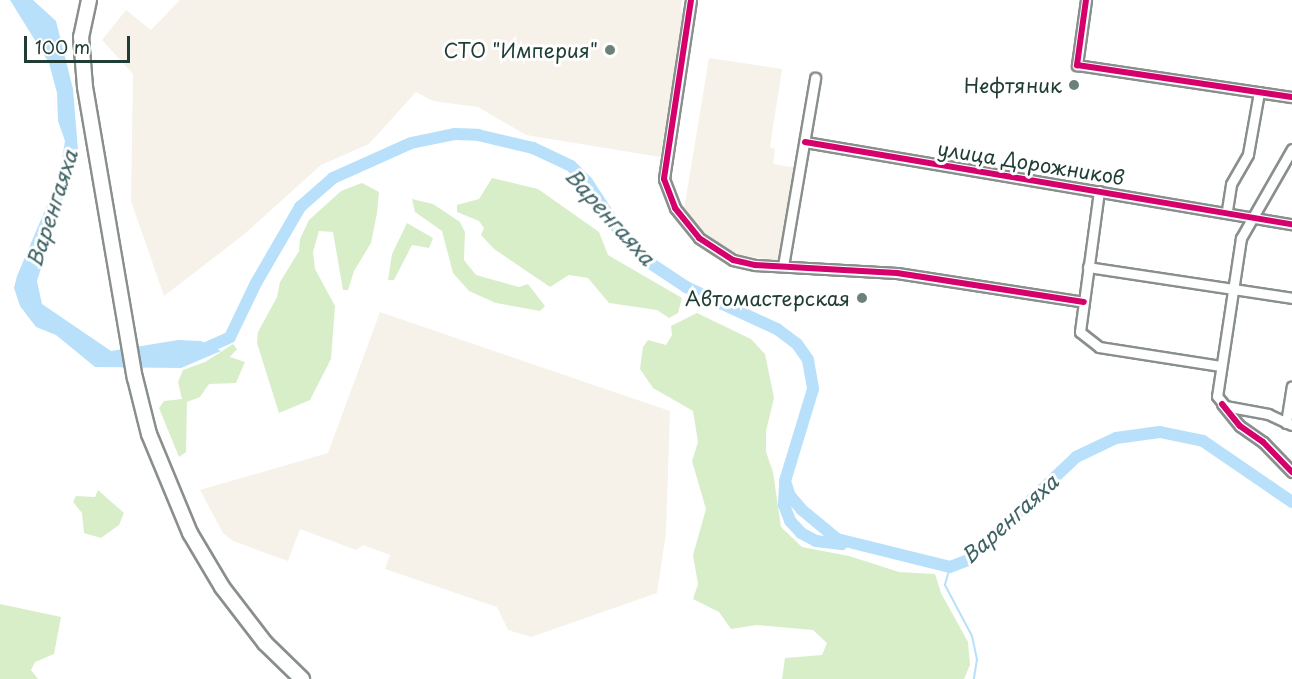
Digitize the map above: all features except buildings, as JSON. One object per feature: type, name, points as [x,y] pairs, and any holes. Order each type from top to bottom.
[{"type":"highway","points":[[89,0],[81,37],[85,87],[135,378],[149,435],[204,558],[241,614],[302,679]]},
{"type":"street","points":[[691,0],[666,157],[666,188],[689,229],[724,255],[755,266],[897,273],[1084,302]]},
{"type":"street","points":[[1086,0],[1077,65],[1292,97]]},
{"type":"street","points":[[783,266],[815,78]]},
{"type":"street","points":[[1227,210],[1231,184],[1248,154],[1259,92]]},
{"type":"street","name":"улица Дорожников","points":[[805,142],[1227,210],[1251,218],[1292,224]]},
{"type":"street","points":[[1292,149],[1241,238],[1221,366],[1220,402],[1240,426],[1263,442],[1292,472]]},
{"type":"street","points":[[1099,191],[1080,332],[1099,347],[1221,366]]},
{"type":"street","points":[[1089,267],[1292,298]]},
{"type":"street","points":[[1220,402],[1289,424],[1292,386]]},
{"type":"shaded area","points":[[180,0],[682,0],[680,11],[684,12],[660,157],[526,135],[478,107],[433,101],[416,92],[369,144],[321,165],[242,236],[164,296],[131,201],[133,74],[102,40],[126,10],[151,30]]},
{"type":"shaded area","points":[[709,58],[782,69],[770,147],[775,149],[773,164],[798,168],[782,261],[740,255],[724,247],[697,227],[684,209]]},
{"type":"shaded area","points":[[380,312],[670,411],[666,533],[657,593],[531,637],[508,630],[497,607],[385,569],[390,555],[363,545],[356,550],[300,529],[288,561],[233,541],[223,533],[200,490],[328,453]]},
{"type":"green space","points":[[492,178],[538,189],[599,232],[608,255],[682,298],[678,313],[669,318],[657,310],[609,303],[588,278],[569,275],[550,287],[494,249],[481,235],[484,228],[479,221],[457,212],[457,205],[479,199]]},
{"type":"green space","points":[[362,183],[379,192],[377,213],[371,243],[354,271],[348,290],[343,290],[333,232],[319,231],[313,252],[315,269],[335,306],[331,359],[310,400],[279,413],[257,343],[258,332],[277,297],[280,282],[299,251],[300,239],[309,220],[341,191]]},
{"type":"green space","points":[[412,199],[433,204],[460,222],[465,232],[464,260],[476,275],[519,287],[528,284],[545,306],[540,311],[496,303],[469,291],[453,273],[442,231],[415,212]]},
{"type":"green space","points":[[407,223],[433,238],[429,248],[412,245],[394,280],[388,280],[392,254]]},
{"type":"green space","points":[[697,313],[751,339],[765,354],[774,398],[766,431],[766,452],[773,472],[781,527],[802,547],[849,556],[899,572],[935,574],[941,593],[968,642],[970,665],[964,679],[782,679],[785,658],[822,655],[827,643],[813,630],[757,625],[731,629],[719,612],[693,599],[698,584],[693,555],[706,509],[692,461],[698,442],[693,411],[653,388],[640,369],[643,347],[648,340],[666,345],[672,335],[671,326]]},
{"type":"green space","points":[[233,344],[237,349],[230,357],[245,362],[236,383],[209,384],[200,397],[187,402],[186,452],[179,457],[159,408],[164,401],[182,399],[178,382],[183,370],[205,362]]},
{"type":"green space","points":[[98,490],[124,513],[119,525],[101,538],[84,533],[82,513],[73,502],[76,496],[95,497]]},
{"type":"green space","points":[[0,604],[61,617],[54,654],[35,662],[31,670],[38,679],[0,679]]},
{"type":"water","points":[[10,0],[33,0],[56,21],[73,89],[78,150],[37,281],[42,304],[111,351],[178,340],[201,341],[221,351],[181,368],[95,367],[56,335],[36,327],[20,306],[14,288],[17,276],[59,177],[65,141],[58,121],[57,93],[49,63]]},
{"type":"waterway","name":"Варенгаяха","points":[[197,352],[230,337],[256,283],[300,207],[333,178],[411,143],[454,134],[478,135],[533,148],[571,166],[587,182],[619,231],[650,263],[686,287],[777,329],[797,344],[808,360],[813,389],[785,481],[790,496],[802,510],[837,539],[950,567],[968,560],[1076,457],[1116,438],[1160,432],[1203,441],[1292,502]]},
{"type":"waterway","points":[[785,485],[784,505],[790,521],[801,533],[816,541],[842,544]]},
{"type":"waterway","points":[[950,567],[945,585],[972,636],[977,659],[974,679]]},
{"type":"cycle path","points":[[691,0],[664,179],[675,208],[699,238],[733,260],[755,265],[897,273],[1084,302]]},
{"type":"cycle path","points":[[1086,0],[1077,65],[1292,97]]},
{"type":"cycle path","points":[[805,142],[1292,224]]},
{"type":"cycle path","points":[[1222,404],[1240,426],[1263,442],[1292,472]]},
{"type":"place","name":"СТО \"Империя\"","points":[[610,50]]},
{"type":"place","name":"Нефтяник","points":[[1074,85]]},
{"type":"place","name":"Автомастерская","points":[[862,298]]}]
